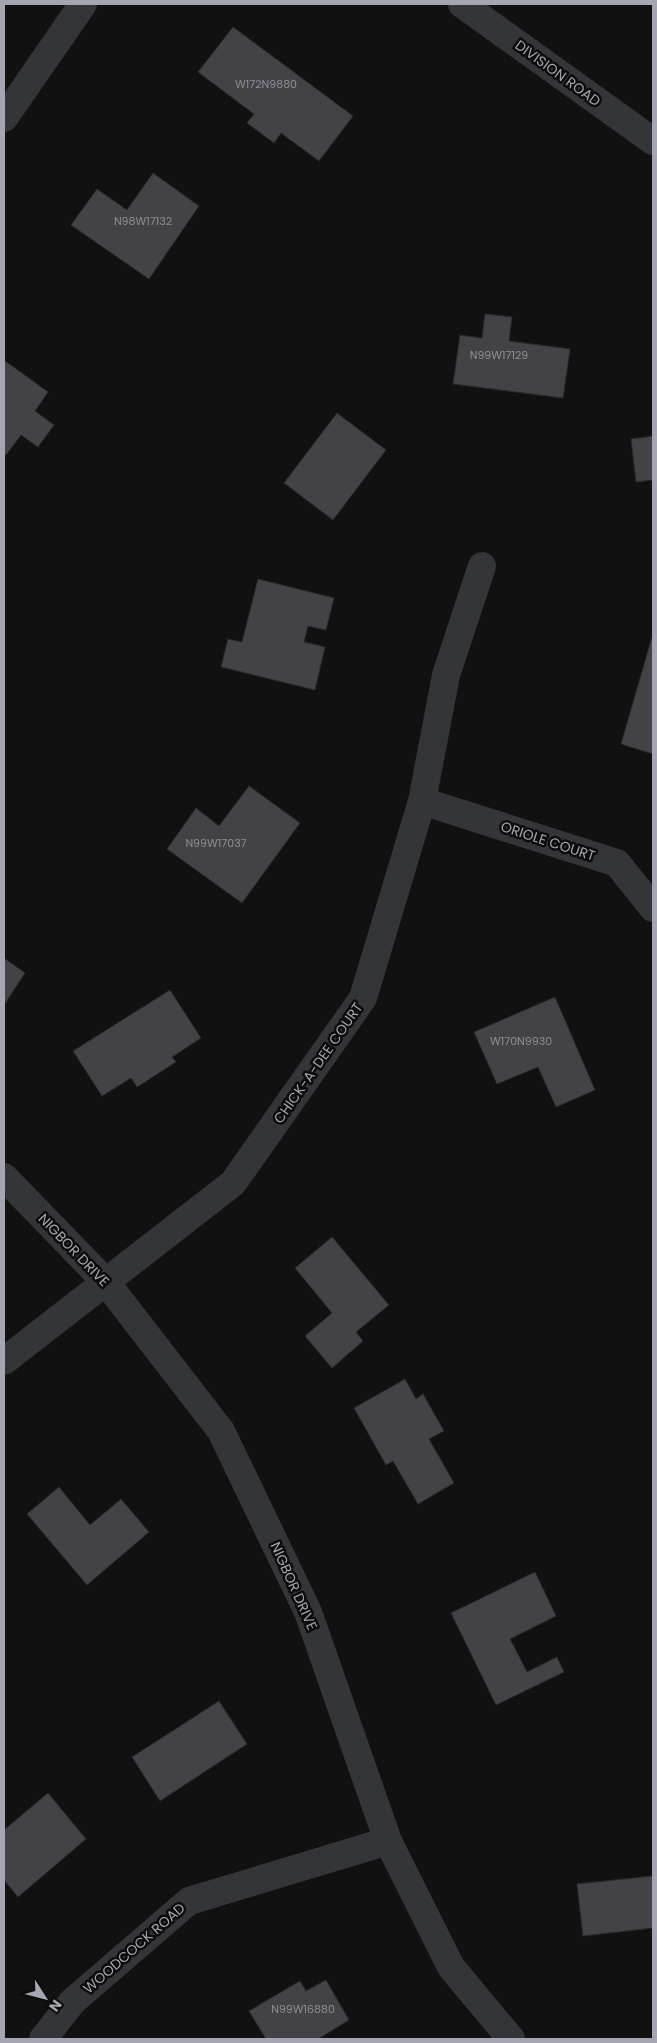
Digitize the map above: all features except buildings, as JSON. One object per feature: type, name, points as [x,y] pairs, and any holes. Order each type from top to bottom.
[{"type":"street","points":[[4,118],[83,4]]},
{"type":"street","name":"DIVISION ROAD","points":[[462,4],[653,141]]},
{"type":"street","name":"CHICK-A-DEE COURT","points":[[4,1361],[105,1280],[234,1183],[364,998],[422,801],[446,675],[482,566]]},
{"type":"street","name":"ORIOLE COURT","points":[[422,801],[617,863],[653,908]]},
{"type":"street","name":"NIGBOR DRIVE","points":[[4,1177],[105,1280],[221,1431],[308,1612],[388,1841],[451,1967],[512,2039]]},
{"type":"street","name":"WOODCOCK ROAD","points":[[43,2039],[72,2002],[189,1901],[388,1841]]}]
